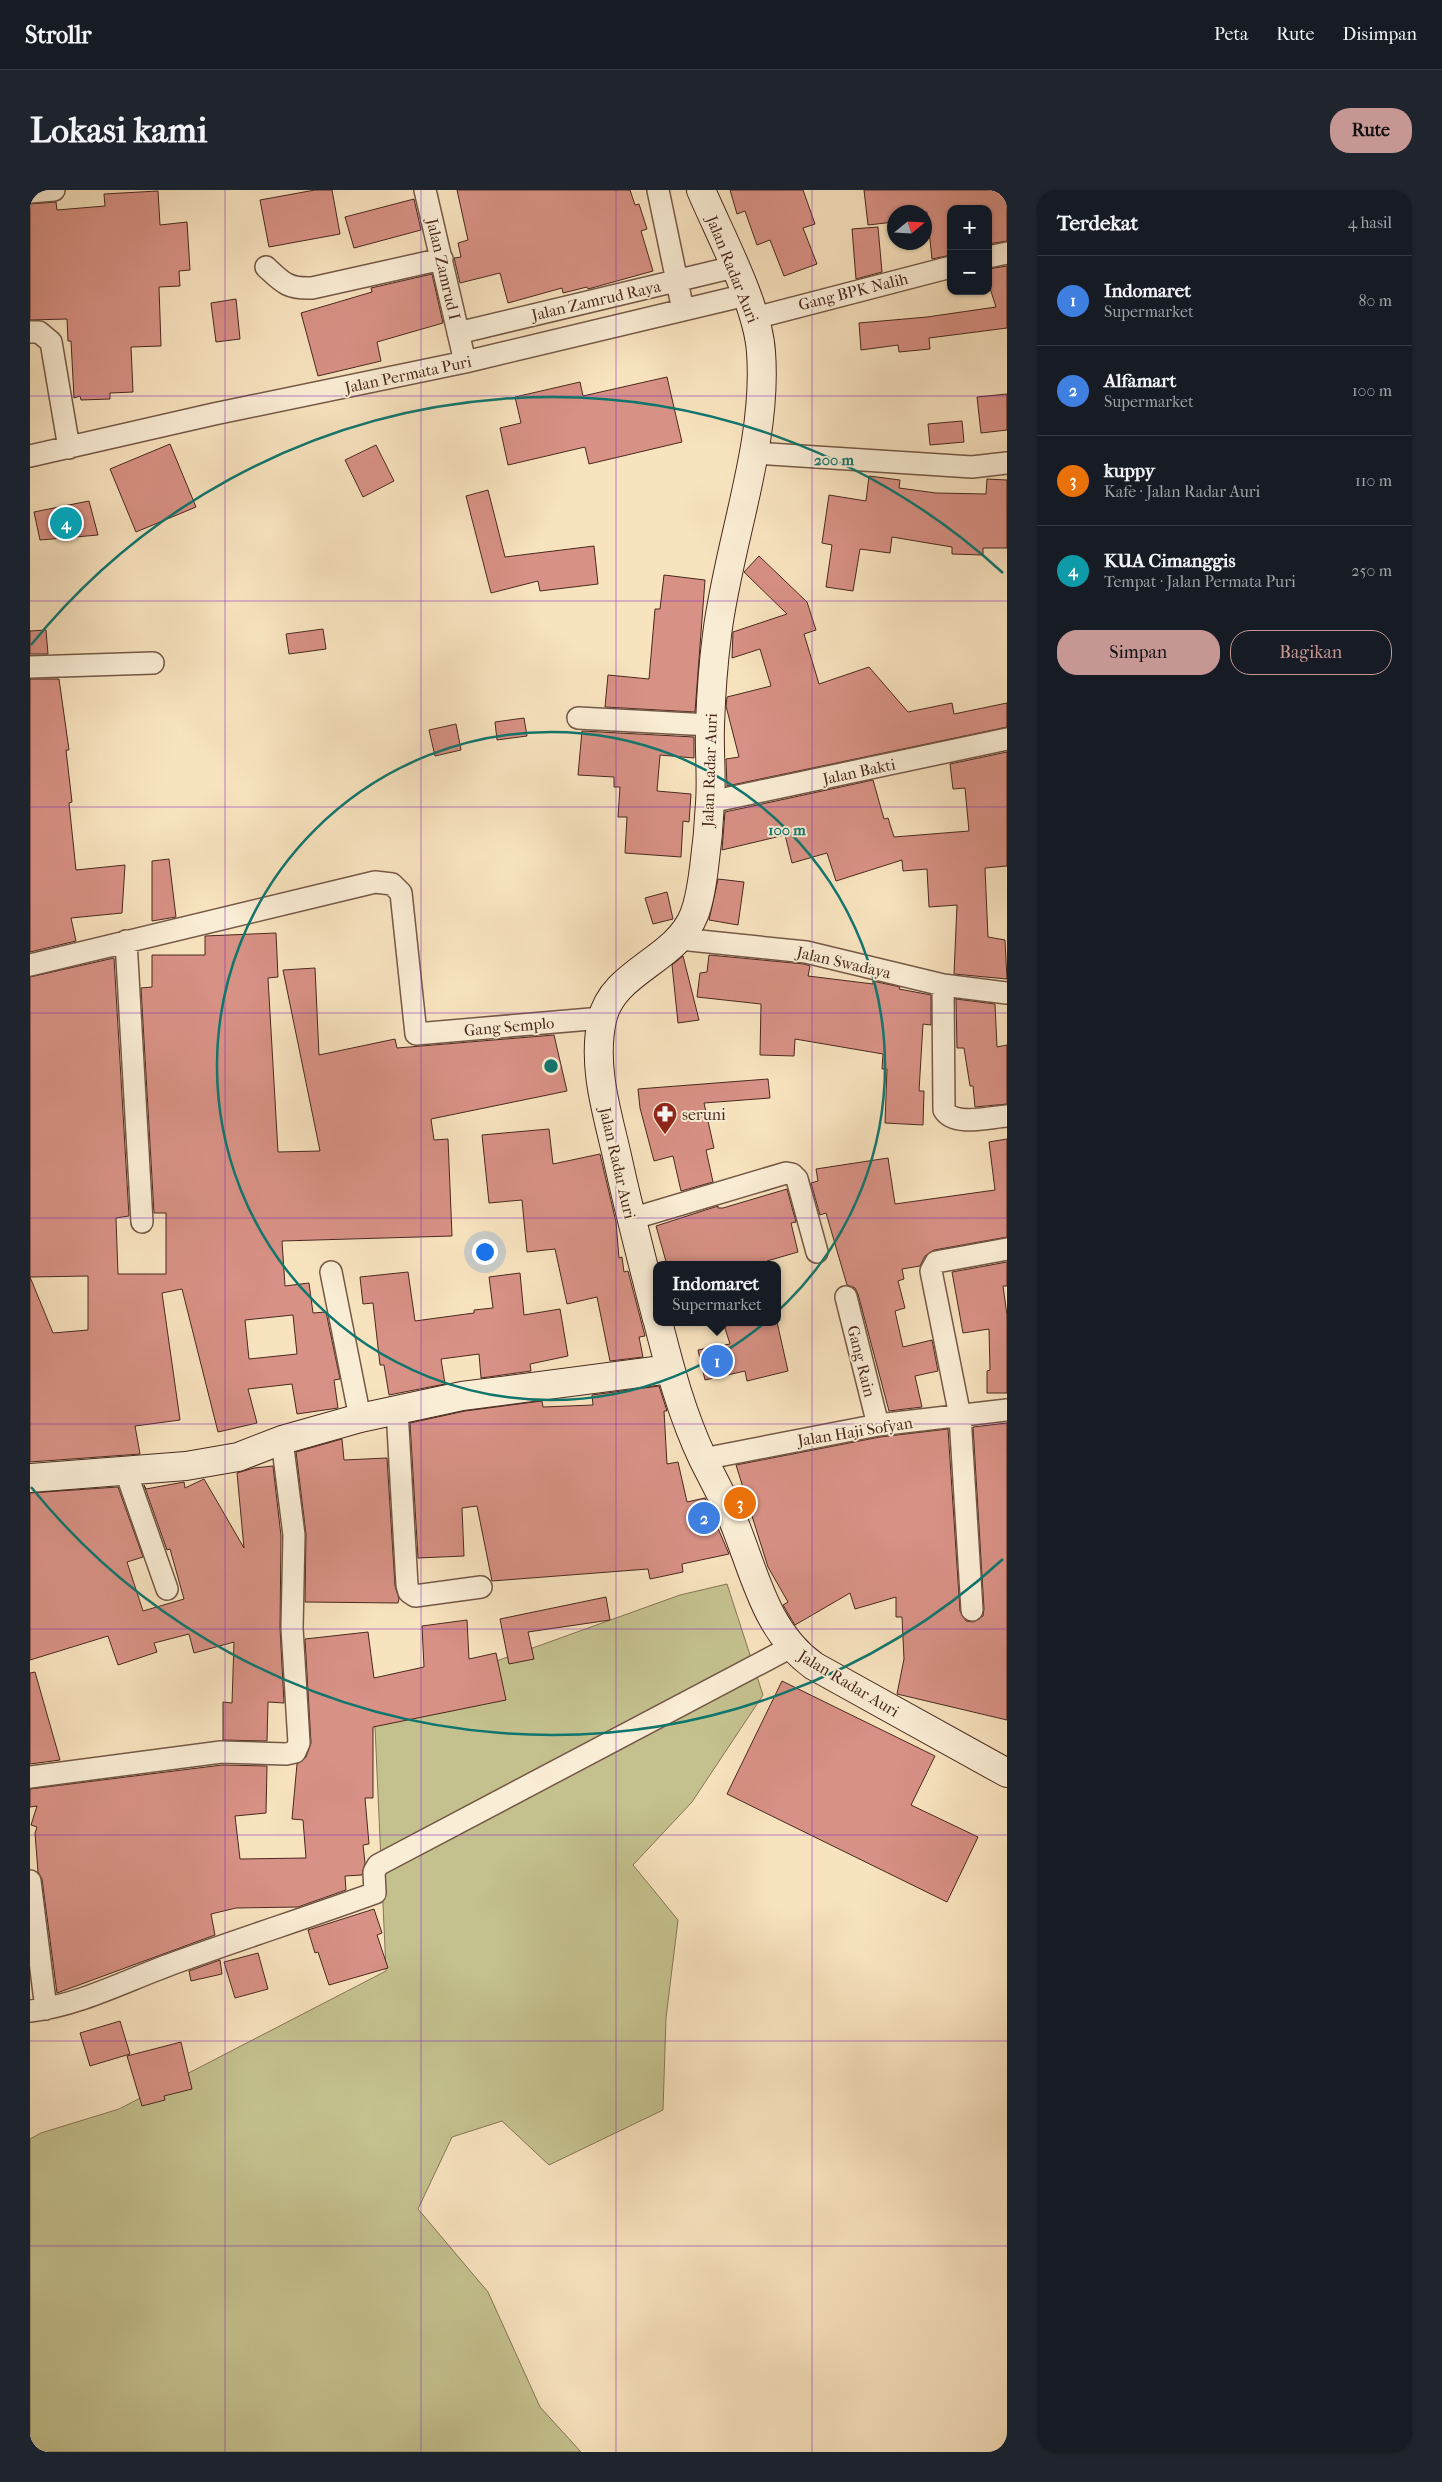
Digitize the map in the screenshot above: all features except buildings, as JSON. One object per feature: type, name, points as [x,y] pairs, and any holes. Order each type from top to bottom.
[{"type":"main road","name":"Jalan Radar Auri","points":[[653,1305],[631,1219],[602,1090],[599,1050],[602,1018],[614,994],[622,985],[680,939],[688,927],[698,902],[710,802],[710,725],[717,632],[728,567],[753,453],[762,377],[761,349],[750,306],[701,190]]},
{"type":"main road","name":"Jalan Radar Auri","points":[[658,1326],[678,1396],[703,1459],[734,1521],[772,1618],[791,1647],[814,1666],[1007,1773]]},
{"type":"main road","points":[[30,1478],[186,1466],[238,1457],[282,1440],[360,1418],[462,1396],[670,1369]]},
{"type":"street","points":[[30,192],[54,190]]},
{"type":"street","name":"Jalan Zamrud I","points":[[425,190],[462,348]]},
{"type":"street","points":[[658,190],[683,310]]},
{"type":"street","points":[[992,256],[1007,253]]},
{"type":"street","points":[[266,267],[282,282],[294,288],[303,288],[336,283],[442,259]]},
{"type":"street","name":"Jalan Zamrud Raya","points":[[462,348],[676,281],[734,267]]},
{"type":"street","name":"Gang BPK Nalih","points":[[750,306],[947,268]]},
{"type":"street","name":"Jalan Permata Puri","points":[[30,456],[223,412],[462,348],[683,310],[750,306]]},
{"type":"street","points":[[32,332],[44,334],[51,342],[69,448]]},
{"type":"street","points":[[753,453],[972,467],[1007,464]]},
{"type":"street","points":[[30,667],[153,662]]},
{"type":"street","points":[[578,718],[710,725]]},
{"type":"street","name":"Jalan Bakti","points":[[710,802],[1007,739]]},
{"type":"street","name":"Gang Semplo","points":[[126,941],[374,882],[392,884],[401,893],[416,1034],[602,1018]]},
{"type":"street","name":"Jalan Swadaya","points":[[680,939],[806,952],[943,985],[1007,993]]},
{"type":"street","points":[[30,965],[126,941],[142,1222]]},
{"type":"street","points":[[943,985],[944,1110],[949,1116],[958,1120],[1007,1116]]},
{"type":"street","points":[[631,1219],[786,1173],[792,1174],[797,1179],[817,1252]]},
{"type":"street","points":[[972,1610],[960,1416],[931,1271],[932,1266],[936,1262],[964,1255],[1007,1249]]},
{"type":"street","points":[[331,1272],[360,1418]]},
{"type":"street","name":"Gang Rain","points":[[846,1297],[878,1424]]},
{"type":"street","points":[[398,1410],[407,1586],[415,1596],[481,1587]]},
{"type":"street","name":"Jalan Haji Sofyan","points":[[703,1459],[878,1424],[1007,1410]]},
{"type":"street","points":[[30,1777],[221,1752],[286,1754],[295,1752],[299,1743],[292,1628],[294,1535],[282,1440]]},
{"type":"street","points":[[126,1472],[167,1588]]},
{"type":"street","points":[[30,1881],[38,2010],[115,1987],[176,1962],[292,1924],[375,1893],[374,1872],[378,1865],[791,1647]]},
{"type":"shaded area","points":[[727,1584],[763,1695],[692,1802],[633,1865],[678,1920],[666,2018],[663,2110],[549,2165],[502,2121],[452,2137],[418,2209],[488,2292],[540,2407],[581,2452],[30,2452],[30,2139],[41,2133],[119,2109],[386,1971],[374,1705],[680,1595]]},
{"type":"place","name":"KUA Cimanggis","points":[[66,523]]},
{"type":"place","name":"seruni","points":[[665,1135]]},
{"type":"place","name":"Indomaret","points":[[717,1361]]},
{"type":"place","name":"kuppy","points":[[740,1503]]},
{"type":"place","name":"Alfamart","points":[[704,1518]]}]
